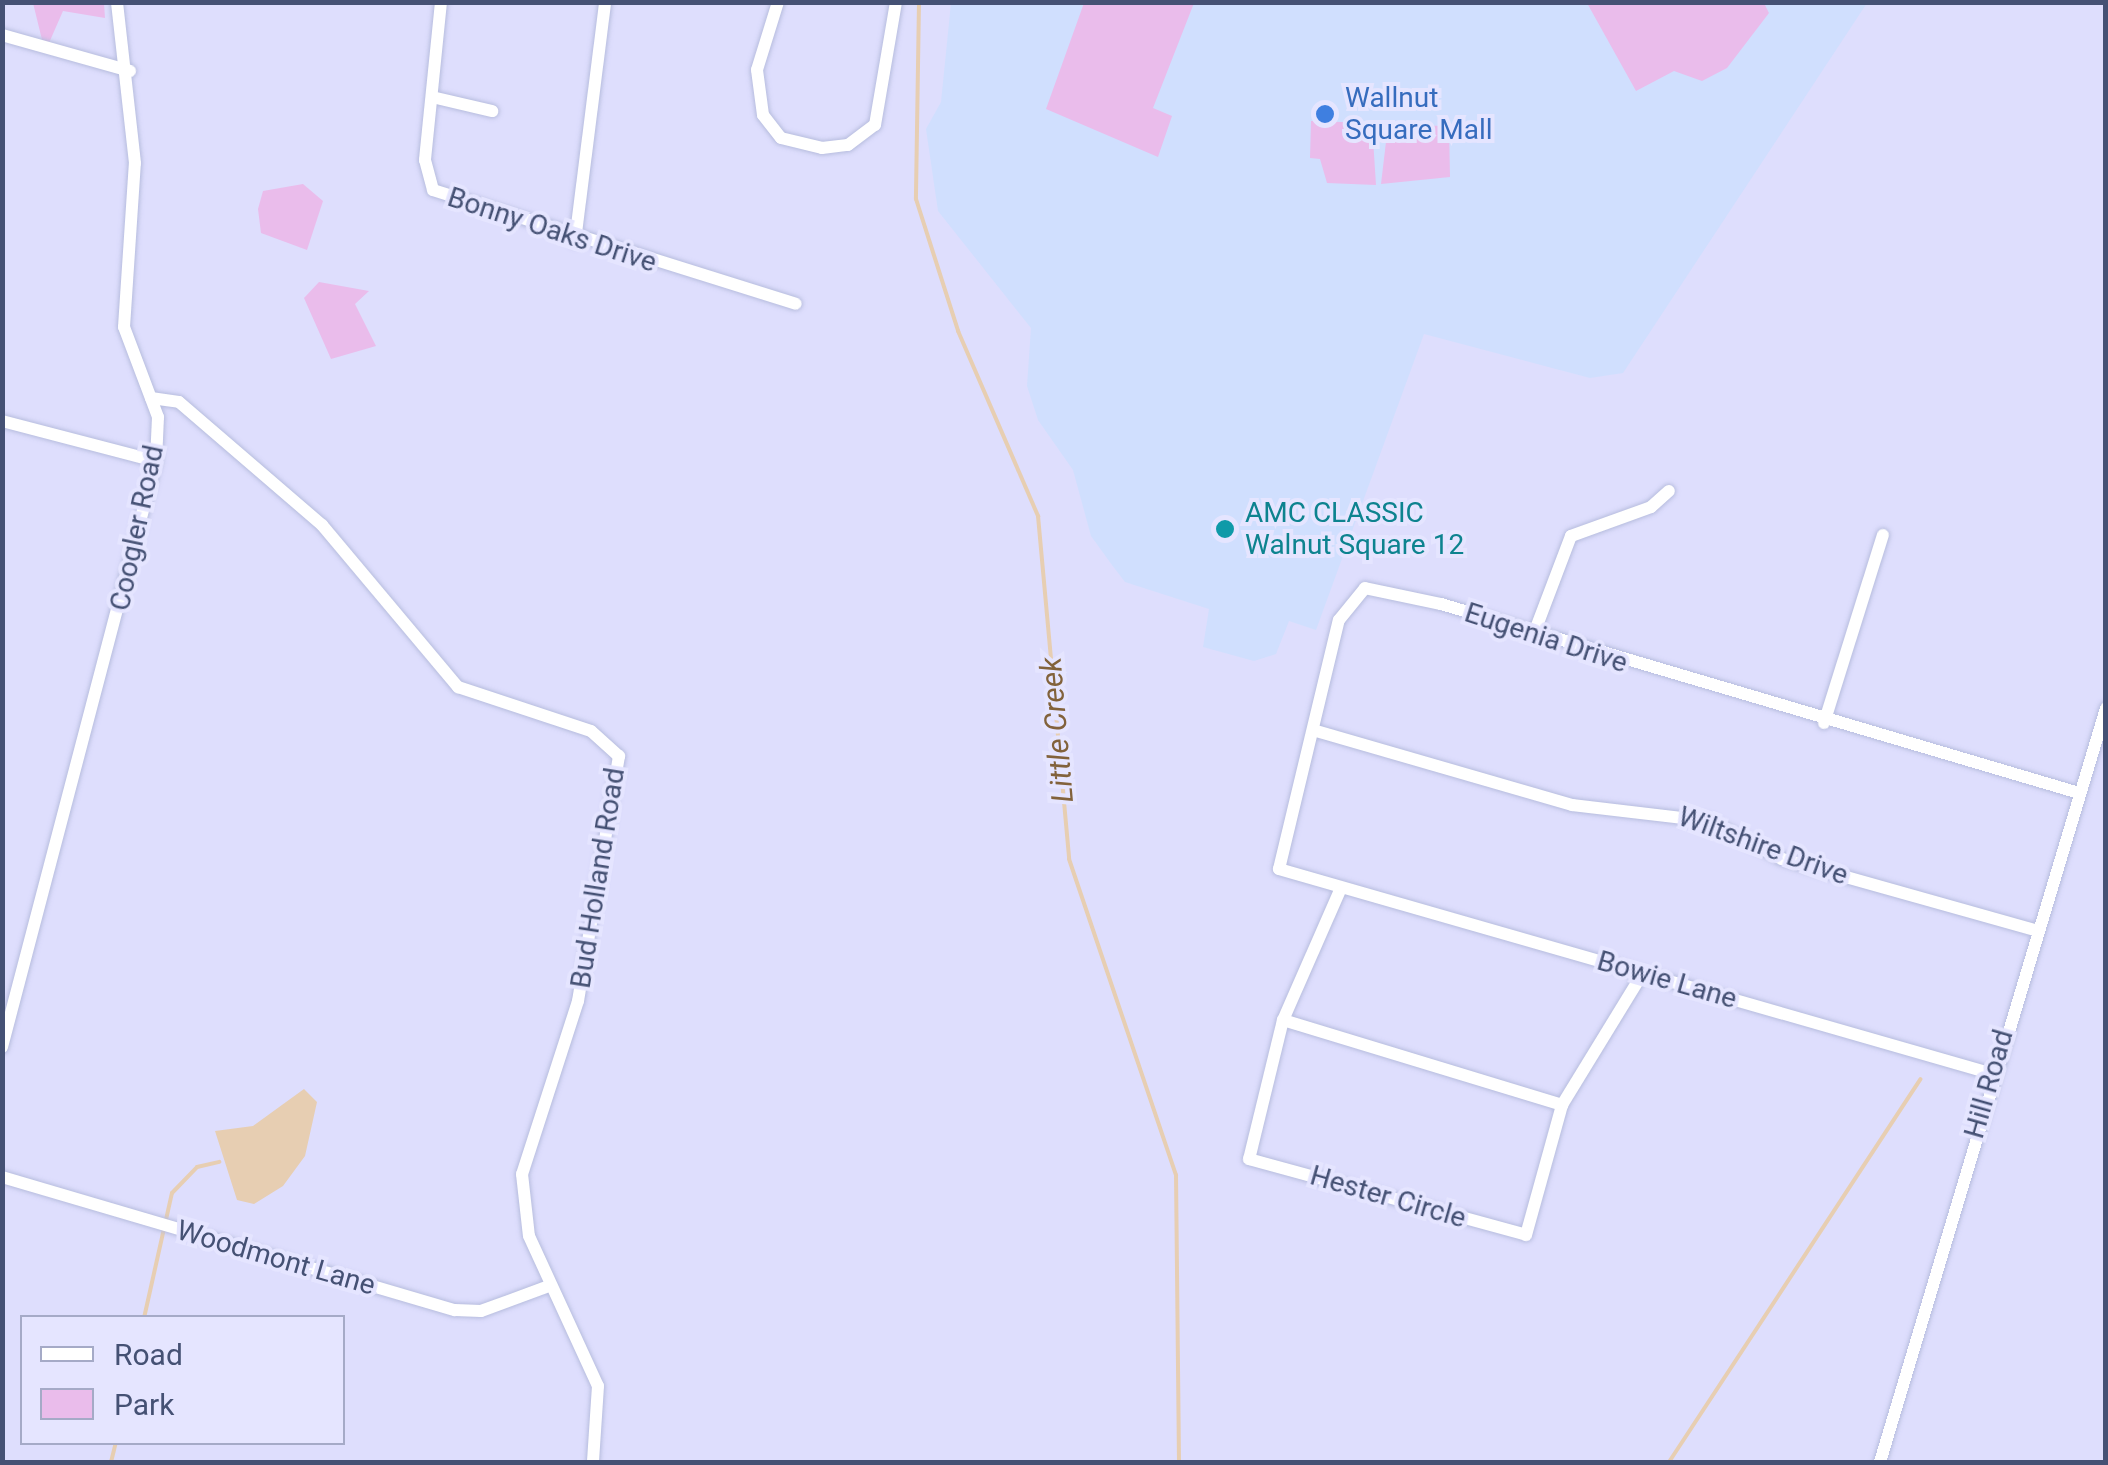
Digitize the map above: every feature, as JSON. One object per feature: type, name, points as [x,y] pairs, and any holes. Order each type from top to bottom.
[{"type":"street","name":"Coogler Road","points":[[2,1047],[156,461],[150,398],[124,328],[135,162],[130,71],[117,2]]},
{"type":"street","name":"Bonny Oaks Drive","points":[[441,2],[425,160],[433,190],[575,241],[796,304]]},
{"type":"street","points":[[575,241],[605,2]]},
{"type":"street","points":[[778,2],[757,70],[763,115],[781,138],[822,148],[848,145],[875,125],[896,2]]},
{"type":"street","points":[[2,34],[130,71]]},
{"type":"street","points":[[432,97],[492,110]]},
{"type":"street","name":"Bud Holland Road","points":[[150,398],[179,402],[322,525],[458,687],[591,731],[619,756],[582,984],[522,1174],[529,1236],[598,1386],[593,1462]]},
{"type":"street","points":[[2,421],[156,461]]},
{"type":"street","points":[[1533,636],[1570,536],[1651,507],[1669,491]]},
{"type":"street","points":[[1824,723],[1883,535]]},
{"type":"street","name":"Eugenia Drive","points":[[1341,888],[1278,869],[1316,731],[1339,620],[1365,588],[1824,723],[2080,793]]},
{"type":"street","name":"Hill Road","points":[[1880,1462],[2034,930],[2106,708]]},
{"type":"street","name":"Wiltshire Drive","points":[[1316,731],[1572,805],[1709,821],[1782,859],[2034,930]]},
{"type":"street","name":"Bowie Lane","points":[[1341,888],[1992,1074]]},
{"type":"street","name":"Hester Circle","points":[[1341,888],[1283,1020],[1248,1159],[1526,1234],[1562,1105],[1643,973]]},
{"type":"street","points":[[1283,1020],[1562,1105]]},
{"type":"street","name":"Woodmont Lane","points":[[2,1177],[455,1310],[482,1311],[549,1286]]},
{"type":"shaded area","points":[[951,3],[1867,3],[1623,373],[1590,378],[1424,334],[1316,630],[1289,621],[1276,654],[1254,661],[1203,647],[1209,609],[1125,582],[1091,536],[1073,470],[1038,420],[1027,386],[1031,328],[938,211],[926,129],[941,102]]},
{"type":"shaded area","points":[[304,1089],[317,1102],[305,1156],[283,1186],[254,1204],[237,1200],[215,1131],[253,1126]]},
{"type":"green space","points":[[33,3],[104,3],[105,18],[63,11],[45,52]]},
{"type":"green space","points":[[1084,3],[1194,3],[1153,108],[1172,116],[1158,157],[1046,109]]},
{"type":"green space","points":[[1587,3],[1764,3],[1769,13],[1727,68],[1702,81],[1674,71],[1636,91]]},
{"type":"green space","points":[[1311,121],[1372,123],[1376,185],[1327,183],[1320,159],[1310,158]]},
{"type":"green space","points":[[1388,125],[1449,126],[1450,177],[1381,184]]},
{"type":"green space","points":[[303,184],[323,201],[307,250],[261,233],[258,209],[263,191]]},
{"type":"green space","points":[[319,282],[369,291],[355,304],[376,346],[331,359],[304,298]]},
{"type":"waterway","name":"Little Creek","points":[[919,2],[916,199],[958,331],[1038,516],[1069,859],[1176,1175],[1179,1462]]},
{"type":"waterway","points":[[1669,1462],[1921,1079]]},
{"type":"waterway","points":[[145,1315],[172,1193],[197,1167],[219,1162]]},
{"type":"waterway","points":[[111,1462],[115,1445]]},
{"type":"place","name":"Wallnut Square Mall","points":[[1325,114]]},
{"type":"place","name":"AMC CLASSIC Walnut Square 12","points":[[1225,529]]}]
